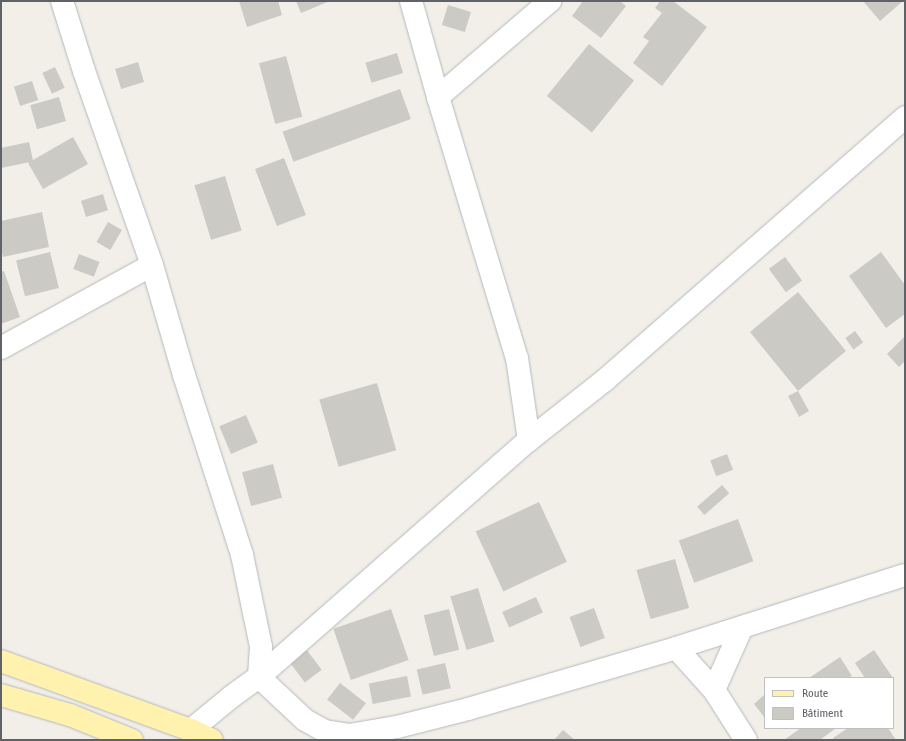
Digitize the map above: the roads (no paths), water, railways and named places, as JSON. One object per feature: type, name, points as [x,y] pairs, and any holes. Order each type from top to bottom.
[{"type":"main road","points":[[1,661],[191,730],[212,740]]},
{"type":"main road","points":[[1,695],[70,715],[132,740]]},
{"type":"street","points":[[62,1],[84,71],[152,265],[184,375],[242,555],[261,647],[259,677]]},
{"type":"street","points":[[411,1],[438,97],[517,358],[529,440]]},
{"type":"street","points":[[438,97],[550,1]]},
{"type":"street","points":[[191,730],[231,697],[259,677],[529,440],[605,380],[905,117]]},
{"type":"street","points":[[1,348],[152,265]]},
{"type":"street","points":[[259,677],[305,720],[325,731],[349,735],[397,727],[461,711],[676,648],[905,575]]},
{"type":"street","points":[[714,690],[742,627]]},
{"type":"street","points":[[676,648],[714,690],[746,740]]}]
